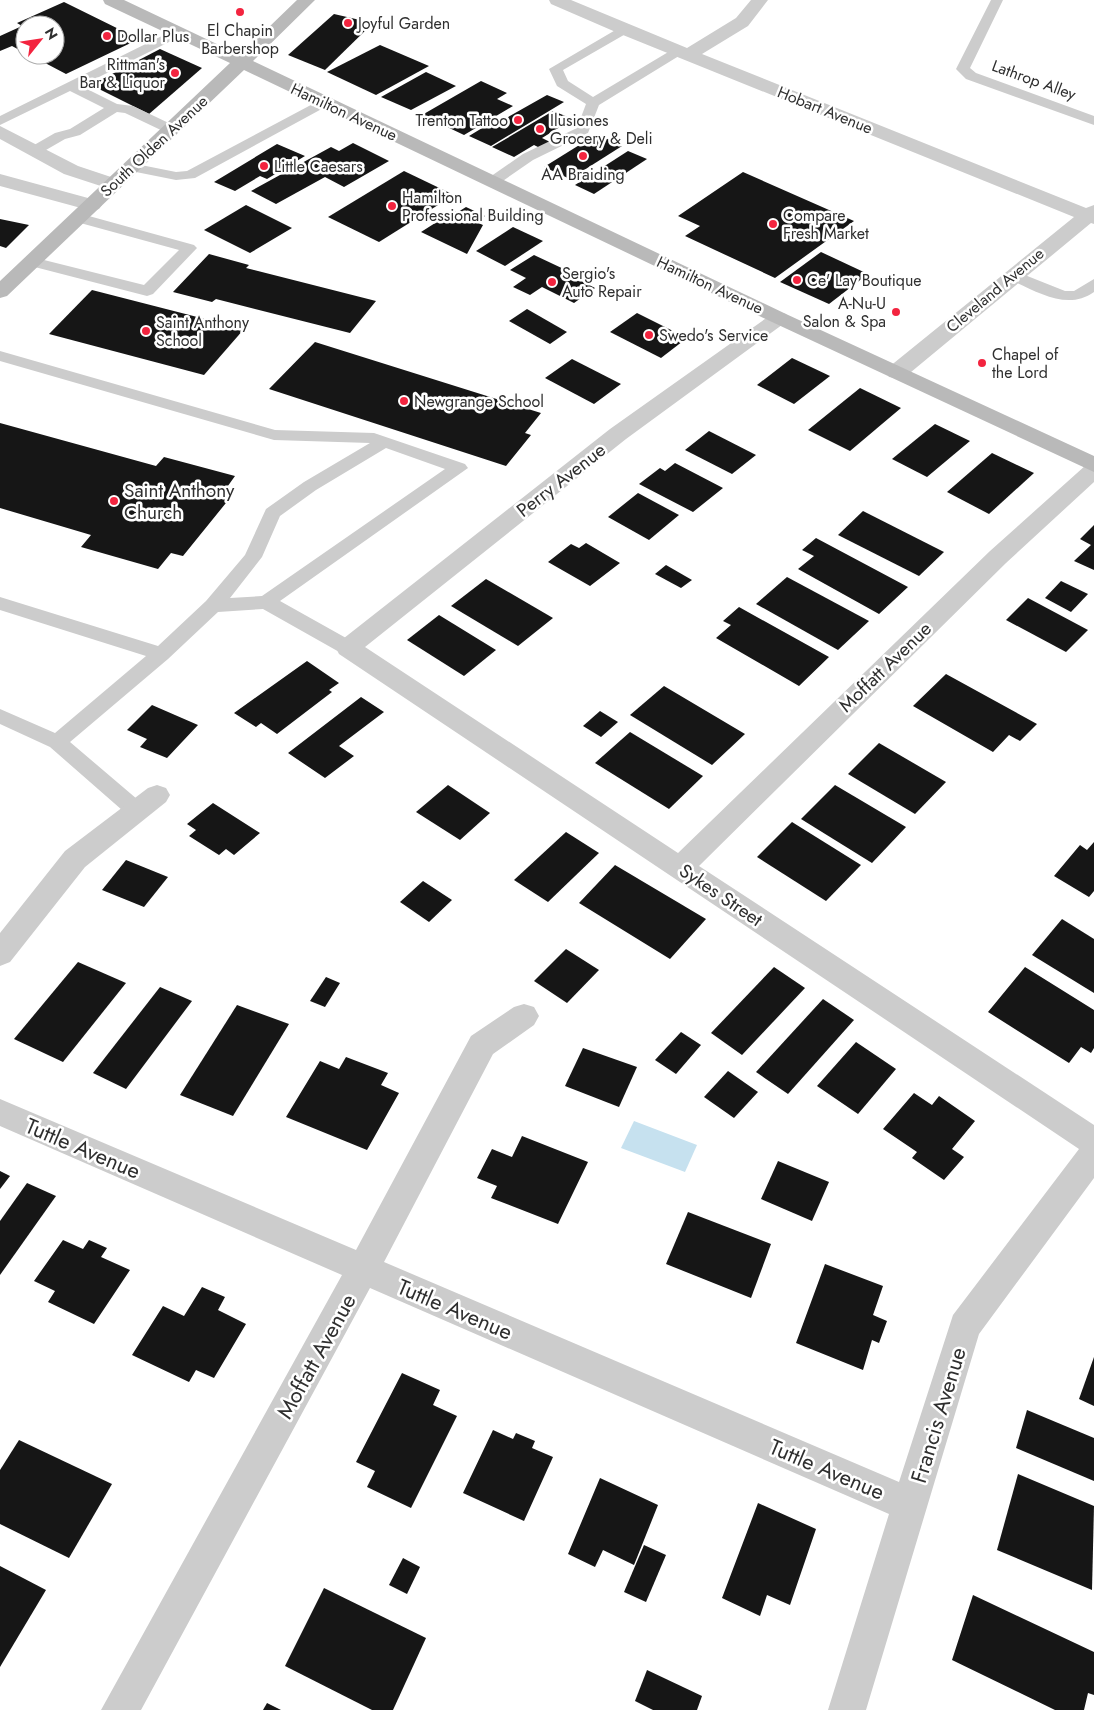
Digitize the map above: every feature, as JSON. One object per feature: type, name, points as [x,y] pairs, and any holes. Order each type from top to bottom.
[{"type":"main road","name":"Hamilton Avenue","points":[[111,0],[779,318],[1094,465]]},
{"type":"main road","name":"South Olden Avenue","points":[[0,292],[170,129],[243,63],[307,0]]},
{"type":"street","name":"Hobart Avenue","points":[[557,0],[624,29],[1092,215]]},
{"type":"street","points":[[685,52],[742,22],[760,0]]},
{"type":"street","points":[[0,132],[20,159],[71,170],[113,184]]},
{"type":"street","points":[[0,180],[92,205]]},
{"type":"street","name":"Cleveland Avenue","points":[[897,372],[1012,275],[1092,215]]},
{"type":"street","name":"Perry Avenue","points":[[348,648],[618,434],[779,318]]},
{"type":"street","name":"Moffatt Avenue","points":[[680,868],[998,557],[1094,470]]},
{"type":"street","name":"Sykes Street","points":[[348,648],[1094,1142]]},
{"type":"street","points":[[0,954],[75,859],[147,803]]},
{"type":"street","name":"Moffatt Avenue","points":[[120,1710],[363,1269],[475,1057],[482,1046],[524,1016]]},
{"type":"street","name":"Tuttle Avenue","points":[[0,1112],[910,1505]]},
{"type":"street","name":"Francis Avenue","points":[[847,1710],[965,1326],[1094,1153]]},
{"type":"lane","name":"Lathrop Alley","points":[[997,0],[963,68],[971,76],[1094,121]]},
{"type":"lane","points":[[593,103],[562,83],[556,69],[624,29]]},
{"type":"lane","points":[[0,121],[178,32]]},
{"type":"lane","points":[[492,182],[528,157],[583,130],[593,103],[685,52]]},
{"type":"lane","points":[[70,86],[114,108],[128,109],[170,129]]},
{"type":"lane","points":[[131,167],[176,176],[190,175],[324,102]]},
{"type":"lane","points":[[20,159],[60,136],[75,132],[114,108]]},
{"type":"lane","points":[[32,262],[147,292],[189,248],[78,218]]},
{"type":"lane","points":[[1012,275],[1064,296],[1078,296],[1094,284]]},
{"type":"lane","points":[[0,356],[274,435],[351,436],[384,442],[459,468],[266,602],[214,606]]},
{"type":"lane","points":[[58,742],[214,606],[253,557],[272,513],[310,486],[384,442]]},
{"type":"lane","points":[[266,602],[348,648]]},
{"type":"lane","points":[[0,603],[161,654]]},
{"type":"lane","points":[[0,716],[58,742],[147,803]]},
{"type":"water","points":[[634,1121],[697,1145],[685,1172],[621,1148]]},
{"type":"building","points":[[64,2],[139,39],[66,74],[49,65],[65,65],[65,15],[35,15]]},
{"type":"building","points":[[334,14],[373,23],[325,70],[288,55]]},
{"type":"building","points":[[15,29],[15,48],[12,46],[0,51],[0,36]]},
{"type":"building","points":[[380,45],[429,66],[376,95],[327,72]]},
{"type":"building","points":[[160,49],[202,68],[149,114],[91,85]]},
{"type":"building","points":[[426,72],[456,86],[411,110],[381,97]]},
{"type":"building","points":[[481,81],[507,93],[497,99],[513,106],[464,135],[422,115]]},
{"type":"building","name":"Trenton Tattoo","points":[[547,95],[564,102],[491,146],[469,136],[497,119],[501,121]]},
{"type":"building","name":"Ilusiones Grocery & Deli","points":[[553,111],[573,119],[542,138],[550,142],[540,148],[534,145],[514,157],[492,147]]},
{"type":"building","name":"AA Braiding","points":[[597,134],[622,146],[570,179],[544,167]]},
{"type":"building","points":[[353,143],[389,161],[344,187],[325,177],[276,204],[251,191],[331,147],[339,151]]},
{"type":"building","name":"Little Caesars","points":[[277,144],[305,156],[267,179],[260,176],[235,191],[214,182]]},
{"type":"building","points":[[628,151],[647,159],[594,194],[575,185]]},
{"type":"building","name":"Hamilton Professional Building","points":[[404,171],[454,195],[379,242],[328,217]]},
{"type":"building","name":"Compare Fresh Market","points":[[743,172],[854,221],[775,278],[685,236],[700,226],[678,216]]},
{"type":"building","points":[[246,205],[292,228],[250,253],[204,230]]},
{"type":"building","points":[[466,207],[485,216],[476,222],[483,225],[467,254],[421,232],[454,211],[458,212]]},
{"type":"building","points":[[0,219],[29,225],[6,248],[0,246]]},
{"type":"building","points":[[513,227],[543,241],[505,266],[476,251]]},
{"type":"building","points":[[821,252],[868,274],[829,304],[780,282]]},
{"type":"building","points":[[209,254],[249,265],[246,268],[376,301],[350,333],[216,299],[212,302],[173,292]]},
{"type":"building","name":"Sergio's Auto Repair","points":[[534,255],[568,271],[566,273],[595,288],[574,303],[542,287],[530,295],[513,287],[526,278],[510,270]]},
{"type":"building","name":"Saint Anthony School","points":[[92,290],[244,329],[204,375],[49,334]]},
{"type":"building","points":[[527,309],[567,332],[550,344],[509,321]]},
{"type":"building","name":"Swedo's Service","points":[[637,313],[687,338],[661,358],[610,332]]},
{"type":"building","name":"Newgrange School","points":[[315,342],[541,413],[525,433],[531,435],[506,466],[269,389]]},
{"type":"building","points":[[792,358],[830,376],[794,404],[757,385]]},
{"type":"building","points":[[572,359],[621,384],[594,404],[545,378]]},
{"type":"building","points":[[860,388],[901,408],[850,451],[808,430]]},
{"type":"building","name":"Saint Anthony Church","points":[[0,423],[156,466],[164,457],[235,476],[225,490],[234,493],[183,556],[171,553],[158,569],[81,547],[91,535],[0,508]]},
{"type":"building","points":[[935,424],[970,441],[927,477],[892,459]]},
{"type":"building","points":[[709,431],[756,455],[732,474],[685,450]]},
{"type":"building","points":[[992,453],[1034,473],[989,514],[947,492]]},
{"type":"building","points":[[675,463],[723,488],[693,512],[639,484],[660,468],[665,471]]},
{"type":"building","points":[[638,493],[679,515],[649,540],[608,517]]},
{"type":"building","points":[[863,511],[944,552],[919,576],[838,535]]},
{"type":"building","points":[[1094,525],[1094,570],[1074,561],[1091,545],[1080,539]]},
{"type":"building","points":[[816,538],[908,587],[879,614],[798,569],[814,556],[802,550]]},
{"type":"building","points":[[586,543],[620,563],[590,586],[548,562],[571,544],[579,548]]},
{"type":"building","points":[[666,565],[692,580],[681,588],[655,574]]},
{"type":"building","points":[[787,577],[869,621],[838,650],[756,604]]},
{"type":"building","points":[[486,579],[553,618],[518,646],[451,606]]},
{"type":"building","points":[[1061,581],[1088,594],[1071,612],[1045,598]]},
{"type":"building","points":[[1028,598],[1088,630],[1066,652],[1006,620]]},
{"type":"building","points":[[739,607],[829,657],[799,686],[716,638],[731,625],[723,621]]},
{"type":"building","points":[[439,615],[496,650],[464,676],[407,640]]},
{"type":"building","points":[[307,661],[339,683],[329,690],[332,692],[277,734],[261,723],[256,727],[234,713]]},
{"type":"building","points":[[946,674],[1037,724],[1020,741],[1009,735],[993,752],[913,706]]},
{"type":"building","points":[[664,686],[745,734],[712,765],[630,715]]},
{"type":"building","points":[[361,697],[384,712],[339,746],[354,756],[325,778],[288,753]]},
{"type":"building","points":[[152,705],[198,725],[167,758],[140,747],[147,739],[127,730]]},
{"type":"building","points":[[600,711],[618,722],[601,737],[583,726]]},
{"type":"building","points":[[630,732],[703,776],[669,809],[595,763]]},
{"type":"building","points":[[879,743],[946,782],[915,814],[848,774]]},
{"type":"building","points":[[448,785],[490,813],[460,840],[416,812]]},
{"type":"building","points":[[835,785],[906,827],[872,863],[801,819]]},
{"type":"building","points":[[213,803],[260,833],[234,855],[226,849],[219,855],[189,836],[196,830],[187,824]]},
{"type":"building","points":[[792,822],[861,865],[826,901],[757,857]]},
{"type":"building","points":[[566,832],[599,853],[548,902],[514,880]]},
{"type":"building","points":[[1094,842],[1094,891],[1089,897],[1054,876],[1080,845],[1087,850]]},
{"type":"building","points":[[126,860],[168,877],[144,907],[102,890]]},
{"type":"building","points":[[615,865],[706,919],[670,959],[579,903]]},
{"type":"building","points":[[423,881],[452,900],[429,922],[400,902]]},
{"type":"building","points":[[1062,919],[1094,939],[1094,993],[1032,955]]},
{"type":"building","points":[[566,949],[599,970],[567,1003],[534,981]]},
{"type":"building","points":[[78,962],[126,983],[63,1062],[14,1039]]},
{"type":"building","points":[[774,967],[805,988],[742,1055],[711,1033]]},
{"type":"building","points":[[1025,967],[1094,1010],[1094,1048],[1091,1053],[1081,1047],[1069,1063],[988,1012]]},
{"type":"building","points":[[326,977],[340,983],[325,1007],[310,1001]]},
{"type":"building","points":[[160,987],[192,1001],[126,1089],[93,1073]]},
{"type":"building","points":[[823,999],[854,1020],[788,1094],[756,1072]]},
{"type":"building","points":[[237,1005],[289,1024],[233,1116],[180,1095]]},
{"type":"building","points":[[681,1032],[701,1045],[676,1074],[655,1060]]},
{"type":"building","points":[[856,1042],[896,1069],[858,1114],[817,1086]]},
{"type":"building","points":[[583,1048],[637,1067],[619,1107],[565,1086]]},
{"type":"building","points":[[346,1057],[388,1073],[381,1085],[399,1093],[367,1150],[286,1117],[320,1061],[339,1069]]},
{"type":"building","points":[[728,1071],[758,1092],[734,1118],[704,1097]]},
{"type":"building","points":[[914,1093],[932,1105],[939,1096],[975,1121],[952,1149],[964,1157],[944,1180],[912,1158],[917,1152],[883,1129]]},
{"type":"building","points":[[522,1136],[588,1162],[558,1224],[491,1198],[497,1186],[477,1178],[492,1149],[512,1157]]},
{"type":"building","points":[[778,1161],[829,1182],[812,1221],[761,1199]]},
{"type":"building","points":[[0,1171],[10,1176],[0,1189]]},
{"type":"building","points":[[27,1183],[56,1196],[0,1275],[0,1221]]},
{"type":"building","points":[[688,1212],[771,1244],[751,1298],[666,1264]]},
{"type":"building","points":[[63,1240],[83,1249],[89,1240],[107,1248],[101,1257],[130,1270],[94,1324],[48,1302],[55,1291],[34,1281]]},
{"type":"building","points":[[825,1264],[883,1286],[873,1315],[887,1321],[879,1343],[872,1340],[863,1370],[796,1343]]},
{"type":"building","points":[[202,1287],[225,1297],[218,1310],[246,1324],[214,1378],[196,1370],[189,1382],[132,1355],[163,1306],[184,1316]]},
{"type":"building","points":[[1094,1357],[1094,1406],[1079,1399]]},
{"type":"building","points":[[402,1373],[440,1390],[433,1405],[457,1416],[411,1508],[367,1487],[375,1471],[356,1462]]},
{"type":"building","points":[[1027,1410],[1094,1438],[1094,1481],[1016,1448]]},
{"type":"building","points":[[493,1430],[513,1439],[516,1433],[535,1441],[532,1448],[553,1457],[524,1521],[463,1493]]},
{"type":"building","points":[[19,1440],[112,1484],[69,1558],[0,1524],[0,1470]]},
{"type":"building","points":[[1018,1474],[1094,1506],[1092,1590],[997,1550]]},
{"type":"building","points":[[600,1478],[658,1505],[634,1565],[603,1550],[595,1567],[568,1554]]},
{"type":"building","points":[[758,1503],[816,1529],[790,1605],[767,1595],[760,1616],[722,1598]]},
{"type":"building","points":[[644,1545],[666,1555],[646,1602],[624,1592]]},
{"type":"building","points":[[403,1558],[420,1567],[407,1594],[389,1585]]},
{"type":"building","points":[[0,1566],[46,1590],[0,1667]]},
{"type":"building","points":[[324,1588],[426,1638],[393,1710],[372,1710],[285,1666]]},
{"type":"building","points":[[973,1595],[1094,1652],[1094,1695],[1088,1693],[1084,1710],[1055,1710],[952,1660]]},
{"type":"building","points":[[647,1670],[702,1696],[697,1710],[653,1710],[635,1701]]},
{"type":"building","points":[[267,1703],[281,1710],[263,1710]]},
{"type":"place","name":"El Chapin Barbershop","points":[[240,12]]},
{"type":"place","name":"Joyful Garden","points":[[348,23]]},
{"type":"place","name":"Dollar Plus","points":[[107,36]]},
{"type":"place","name":"Rittman's Bar & Liquor","points":[[175,73]]},
{"type":"place","name":"Trenton Tattoo","points":[[518,120]]},
{"type":"place","name":"Ilusiones Grocery & Deli","points":[[540,129]]},
{"type":"place","name":"AA Braiding","points":[[583,156]]},
{"type":"place","name":"Little Caesars","points":[[264,166]]},
{"type":"place","name":"Hamilton Professional Building","points":[[392,206]]},
{"type":"place","name":"Compare Fresh Market","points":[[773,224]]},
{"type":"place","name":"Ce' Lay Boutique","points":[[797,280]]},
{"type":"place","name":"Sergio's Auto Repair","points":[[552,282]]},
{"type":"place","name":"A-Nu-U Salon & Spa","points":[[896,312]]},
{"type":"place","name":"Saint Anthony School","points":[[146,331]]},
{"type":"place","name":"Swedo's Service","points":[[649,335]]},
{"type":"place","name":"Chapel of the Lord","points":[[982,363]]},
{"type":"place","name":"Newgrange School","points":[[404,401]]},
{"type":"place","name":"Saint Anthony Church","points":[[114,501]]}]
